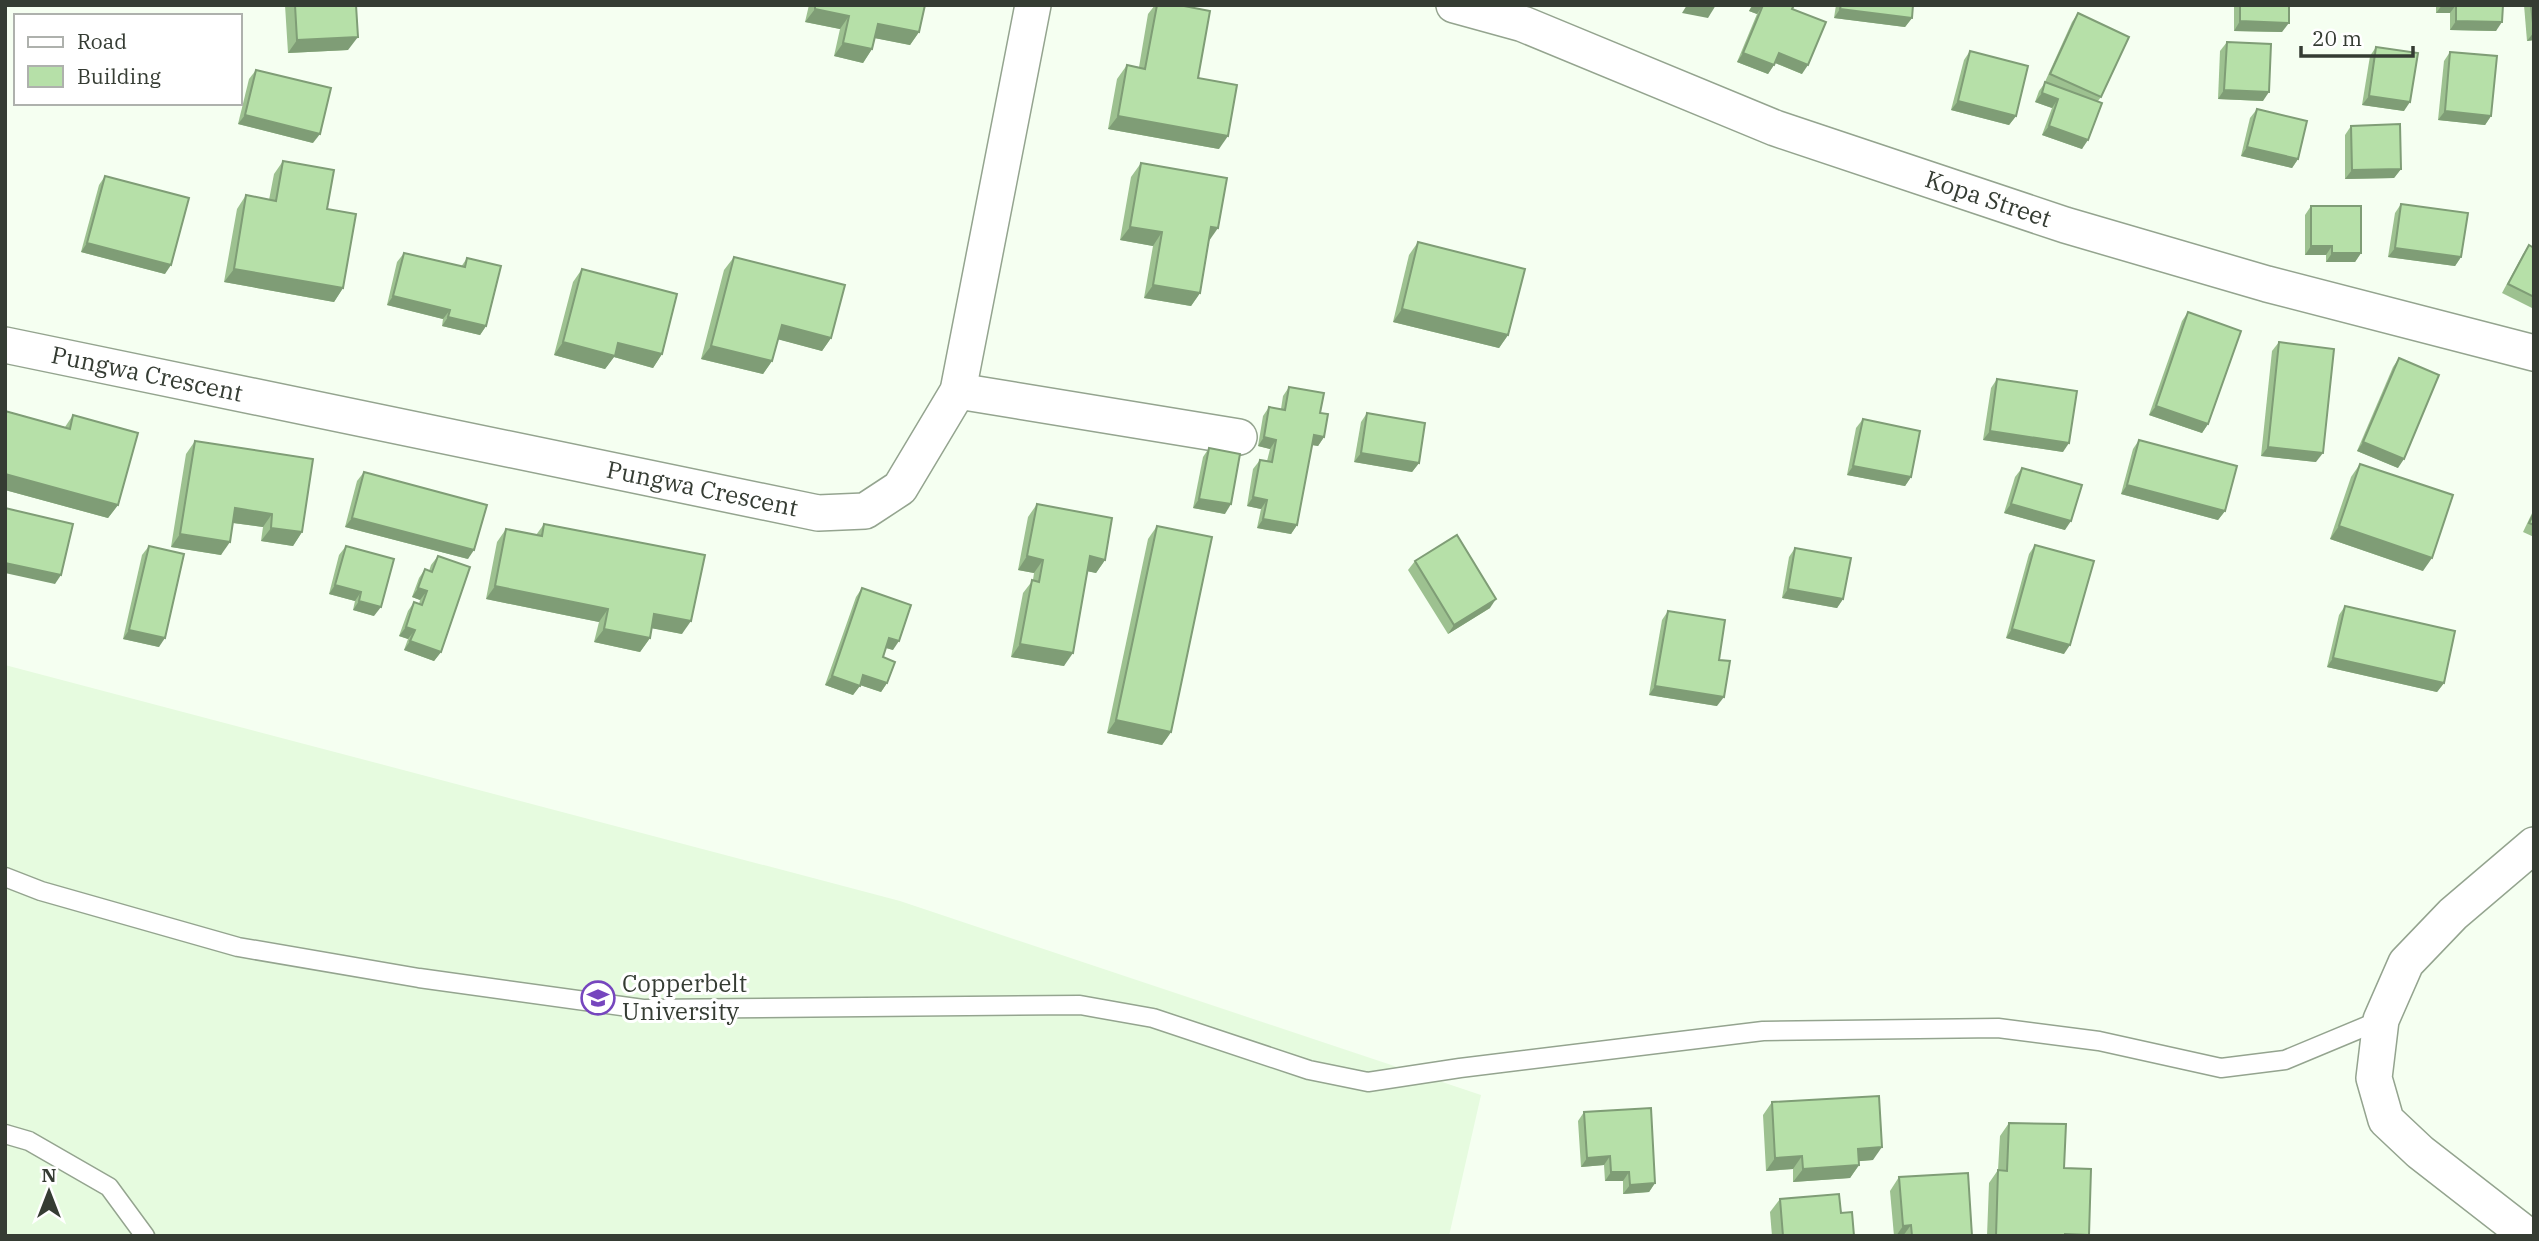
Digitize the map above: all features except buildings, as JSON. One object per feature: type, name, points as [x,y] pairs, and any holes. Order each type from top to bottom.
[{"type":"street","name":"Pungwa Crescent","points":[[5,345],[818,513],[865,511],[900,488],[958,391],[1033,5]]},
{"type":"street","name":"Kopa Street","points":[[1454,5],[1522,24],[1775,128],[2065,225],[2267,284],[2534,353]]},
{"type":"street","points":[[958,391],[1239,437]]},
{"type":"street","points":[[2528,1236],[2420,1152],[2386,1120],[2374,1078],[2381,1020],[2406,963],[2453,914],[2534,845]]},
{"type":"lane","points":[[5,877],[41,891],[238,947],[419,978],[643,1009],[1080,1005],[1153,1018],[1309,1070],[1368,1082],[1460,1068],[1763,1031],[1998,1028],[2099,1041],[2221,1068],[2285,1060],[2381,1020]]},
{"type":"lane","points":[[5,1134],[29,1141],[109,1188],[145,1236]]},
{"type":"shaded area","name":"Copperbelt University","points":[[5,665],[900,901],[1481,1095],[1449,1236],[5,1236]]},
{"type":"place","name":"Copperbelt University","points":[[598,998]]}]
